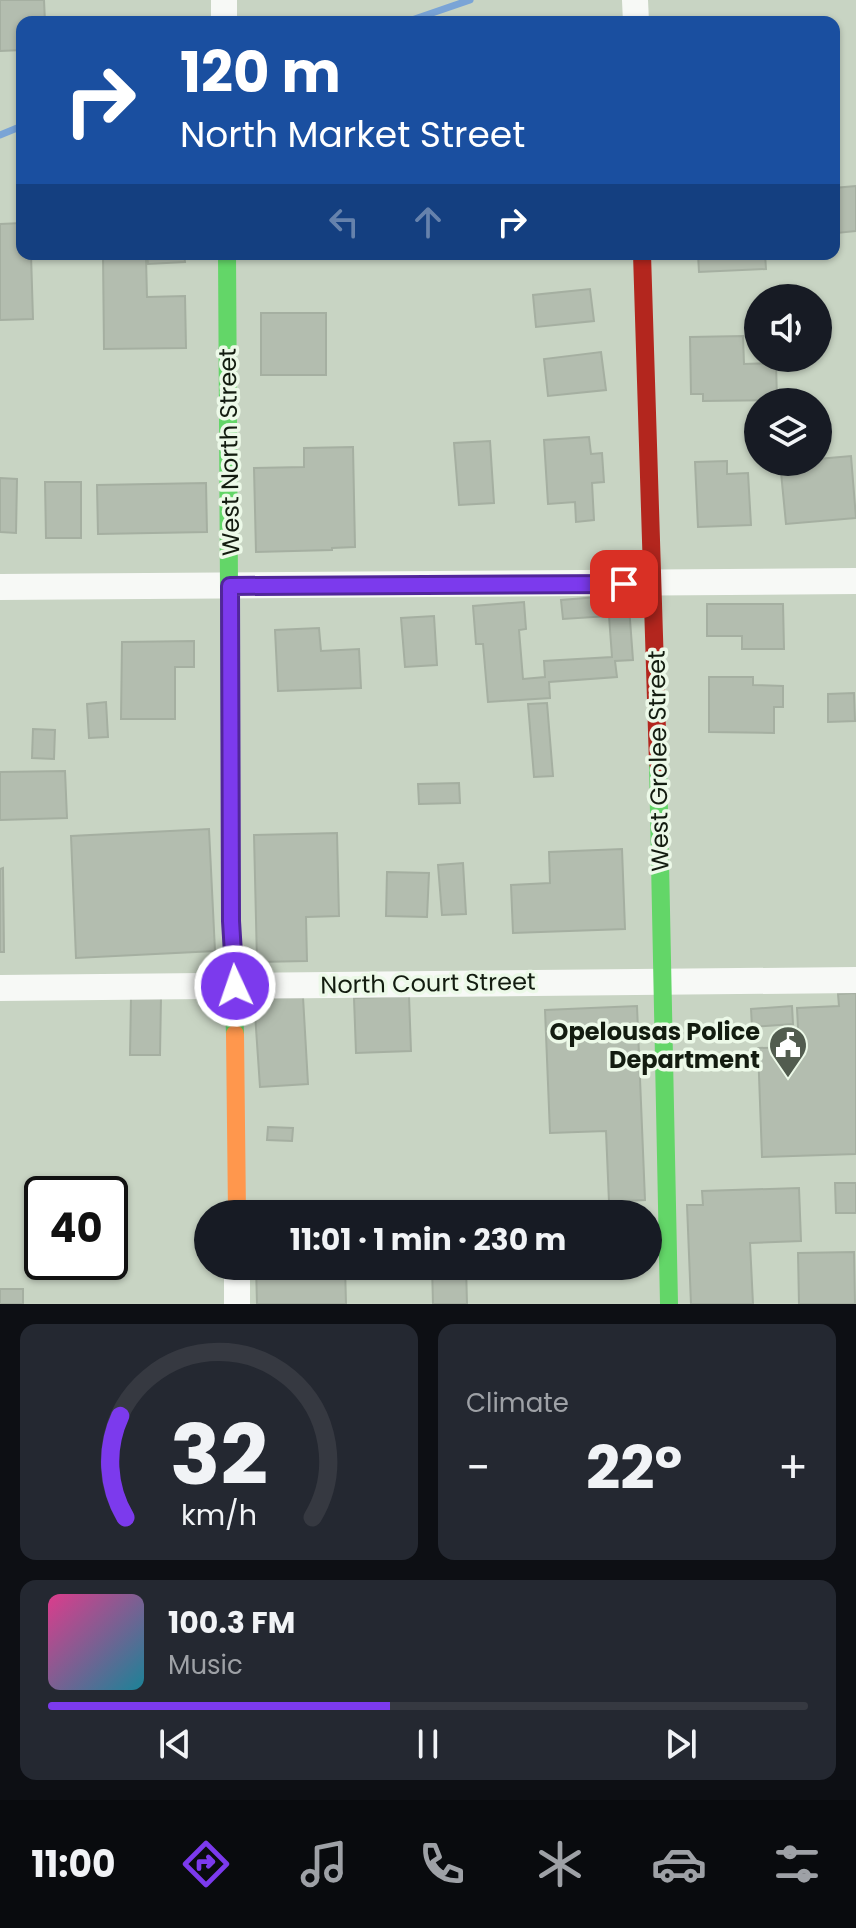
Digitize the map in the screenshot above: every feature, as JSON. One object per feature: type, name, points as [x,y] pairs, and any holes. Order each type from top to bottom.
[{"type":"street","name":"West North Street","points":[[227,260],[231,921],[235,986],[237,1200]]},
{"type":"street","name":"West Grolee Street","points":[[642,260],[654,584],[669,1304]]},
{"type":"street","points":[[0,587],[856,581]]},
{"type":"street","name":"North Court Street","points":[[0,988],[856,980]]},
{"type":"street","points":[[237,1280],[237,1304]]},
{"type":"building","points":[[0,0],[44,0],[45,16],[16,16],[16,50],[0,51]]},
{"type":"building","points":[[856,186],[856,231],[840,233],[840,187]]},
{"type":"building","points":[[16,223],[16,260],[31,260],[33,319],[0,320],[0,224]]},
{"type":"building","points":[[103,260],[146,260],[147,297],[185,296],[186,348],[104,349]]},
{"type":"building","points":[[148,260],[185,262],[148,264]]},
{"type":"building","points":[[698,260],[765,260],[766,269],[699,272]]},
{"type":"building","points":[[590,289],[594,321],[536,327],[533,295]]},
{"type":"building","points":[[261,313],[326,313],[326,375],[261,375]]},
{"type":"building","points":[[743,336],[744,372],[776,372],[777,388],[744,388],[744,400],[703,401],[703,394],[691,394],[690,337]]},
{"type":"building","points":[[601,352],[606,390],[548,396],[544,359]]},
{"type":"building","points":[[589,437],[591,454],[602,453],[604,482],[592,483],[594,520],[576,522],[575,502],[548,504],[544,440]]},
{"type":"building","points":[[490,441],[494,503],[459,505],[454,443]]},
{"type":"building","points":[[353,447],[355,547],[256,552],[254,468],[304,467],[304,448]]},
{"type":"building","points":[[851,456],[856,518],[786,524],[781,476],[832,476],[832,458]]},
{"type":"building","points":[[727,461],[727,474],[744,473],[748,476],[751,525],[698,527],[695,462]]},
{"type":"building","points":[[0,478],[17,479],[16,533],[0,532]]},
{"type":"building","points":[[45,482],[81,482],[81,538],[46,538]]},
{"type":"building","points":[[206,483],[207,532],[98,534],[97,485]]},
{"type":"building","points":[[610,596],[611,607],[629,606],[633,660],[615,661],[617,677],[549,682],[550,698],[488,702],[483,644],[476,644],[473,606],[524,602],[526,629],[519,630],[523,679],[545,677],[544,661],[612,657],[609,616],[563,619],[561,600]]},
{"type":"building","points":[[707,604],[783,604],[784,649],[742,649],[742,636],[707,636]]},
{"type":"building","points":[[434,616],[437,665],[405,667],[401,618]]},
{"type":"building","points":[[319,628],[321,651],[359,649],[361,688],[278,691],[275,630]]},
{"type":"building","points":[[194,641],[194,667],[175,667],[175,719],[121,719],[122,642]]},
{"type":"building","points":[[709,677],[753,677],[753,685],[783,686],[783,707],[774,707],[774,733],[709,732]]},
{"type":"building","points":[[854,693],[855,721],[828,722],[828,694]]},
{"type":"building","points":[[106,702],[108,737],[89,738],[87,704]]},
{"type":"building","points":[[547,703],[553,776],[534,777],[528,704]]},
{"type":"building","points":[[33,729],[55,730],[54,759],[32,758]]},
{"type":"building","points":[[65,771],[67,818],[0,820],[0,772]]},
{"type":"building","points":[[459,783],[460,803],[419,804],[418,784]]},
{"type":"building","points":[[209,829],[215,951],[76,958],[71,836]]},
{"type":"building","points":[[337,833],[339,916],[306,917],[307,961],[257,962],[254,835]]},
{"type":"building","points":[[622,849],[625,929],[513,933],[511,885],[550,883],[549,852]]},
{"type":"building","points":[[463,863],[466,914],[442,915],[438,865]]},
{"type":"building","points":[[3,868],[4,952],[0,952],[0,869]]},
{"type":"building","points":[[387,872],[429,873],[427,917],[386,916]]},
{"type":"building","points":[[856,993],[856,1154],[762,1157],[758,1048],[799,1047],[797,1008],[839,1006],[838,994]]},
{"type":"building","points":[[409,996],[411,1051],[356,1053],[354,998]]},
{"type":"building","points":[[131,997],[161,997],[160,1055],[130,1055]]},
{"type":"building","points":[[303,997],[308,1084],[260,1087],[254,999]]},
{"type":"building","points":[[637,1006],[645,1200],[609,1200],[606,1131],[550,1133],[545,1010]]},
{"type":"building","points":[[792,1006],[793,1024],[752,1027],[751,1009]]},
{"type":"building","points":[[268,1127],[293,1128],[292,1141],[267,1140]]},
{"type":"building","points":[[835,1183],[856,1183],[856,1213],[836,1213]]},
{"type":"building","points":[[799,1188],[801,1241],[750,1243],[753,1304],[691,1304],[687,1205],[703,1205],[702,1191]]},
{"type":"building","points":[[854,1252],[855,1304],[799,1304],[798,1253]]},
{"type":"building","points":[[256,1280],[345,1280],[346,1304],[257,1304]]},
{"type":"building","points":[[432,1280],[466,1280],[467,1304],[433,1304]]},
{"type":"building","points":[[0,1289],[23,1289],[23,1304],[0,1304]]},
{"type":"waterway","points":[[423,16],[470,0]]},
{"type":"waterway","points":[[0,135],[16,128]]},
{"type":"traffic: fast","points":[[227,260],[231,921],[235,1034]]},
{"type":"traffic: fast","points":[[658,763],[669,1304]]},
{"type":"traffic: slow","points":[[235,1034],[237,1200]]},
{"type":"traffic: jam","points":[[642,260],[658,763]]},
{"type":"place","name":"Opelousas Police Department","points":[[788,1079]]},
{"type":"route","points":[[235,986],[231,921],[230,586],[624,584]]}]
